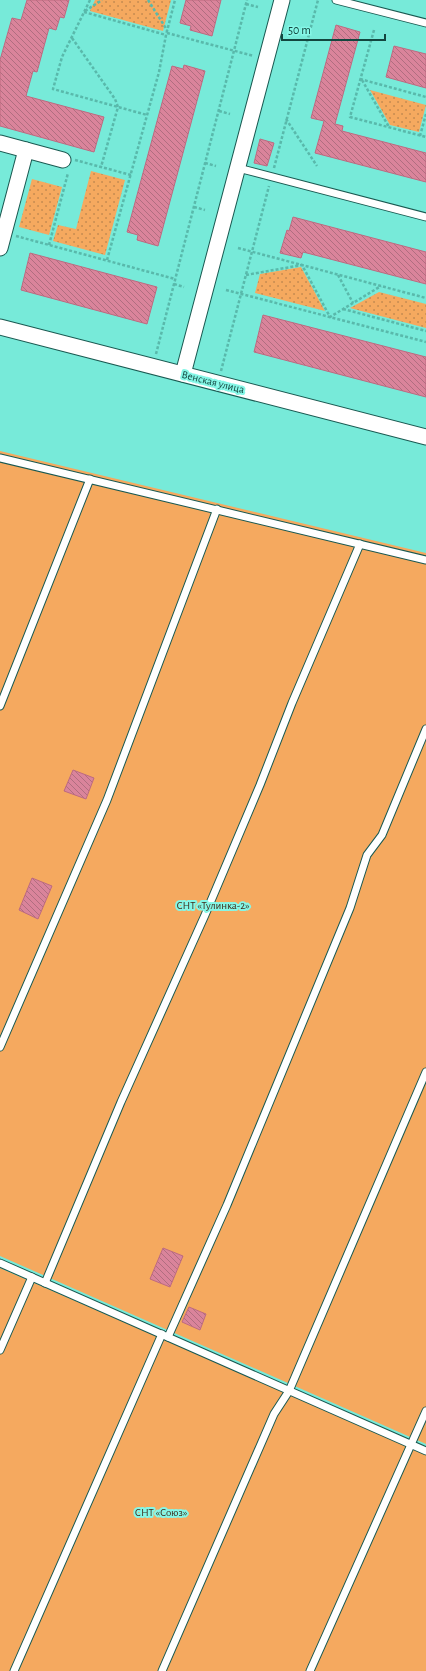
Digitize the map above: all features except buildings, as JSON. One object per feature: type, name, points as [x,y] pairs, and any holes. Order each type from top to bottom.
[{"type":"street","points":[[184,374],[282,0]]},
{"type":"street","points":[[0,143],[67,160]]},
{"type":"street","points":[[0,248],[26,150]]},
{"type":"street","name":"Венская улица","points":[[0,327],[426,437]]},
{"type":"lane","points":[[336,0],[426,23]]},
{"type":"lane","points":[[238,168],[426,217]]},
{"type":"lane","points":[[0,458],[426,560]]},
{"type":"lane","points":[[0,706],[90,479]]},
{"type":"lane","points":[[0,1047],[107,800],[217,509]]},
{"type":"lane","points":[[45,1283],[121,1102],[260,785],[292,703],[360,544]]},
{"type":"lane","points":[[14,1671],[165,1336],[227,1205],[350,908],[367,855],[382,835],[426,729]]},
{"type":"lane","points":[[162,1671],[274,1414],[289,1391],[426,1072]]},
{"type":"lane","points":[[0,1263],[426,1451]]},
{"type":"lane","points":[[0,1350],[32,1277]]},
{"type":"lane","points":[[310,1671],[426,1411]]},
{"type":"path","points":[[90,0],[62,57],[54,89],[147,115]]},
{"type":"path","points":[[84,12],[102,0]]},
{"type":"path","points":[[148,0],[167,32]]},
{"type":"path","points":[[107,260],[159,72],[175,0]]},
{"type":"path","points":[[153,366],[247,0]]},
{"type":"path","points":[[218,383],[318,0]]},
{"type":"path","points":[[246,4],[258,7]]},
{"type":"path","points":[[84,12],[167,32],[266,60]]},
{"type":"path","points":[[374,30],[350,117],[426,137]]},
{"type":"path","points":[[72,38],[115,99],[118,107],[102,167]]},
{"type":"path","points":[[361,80],[424,96],[426,101]]},
{"type":"path","points":[[361,80],[389,128]]},
{"type":"path","points":[[219,111],[230,114]]},
{"type":"path","points":[[420,136],[426,114]]},
{"type":"path","points":[[286,119],[317,166]]},
{"type":"path","points":[[48,244],[67,160],[131,175]]},
{"type":"path","points":[[205,163],[216,166]]},
{"type":"path","points":[[194,207],[205,210]]},
{"type":"path","points":[[4,232],[175,279]]},
{"type":"path","points":[[238,248],[426,298]]},
{"type":"path","points":[[246,275],[302,265]]},
{"type":"path","points":[[302,265],[330,317]]},
{"type":"path","points":[[338,274],[353,303]]},
{"type":"path","points":[[174,284],[184,287]]},
{"type":"path","points":[[330,317],[382,286]]},
{"type":"path","points":[[226,290],[426,342]]},
{"type":"path","points":[[343,309],[426,331]]},
{"type":"green space","points":[[95,0],[171,0],[163,31],[90,11]]},
{"type":"green space","points":[[370,90],[426,105],[419,132],[390,125]]},
{"type":"green space","points":[[91,171],[125,180],[105,255],[53,241],[58,225],[76,229]]},
{"type":"green space","points":[[32,179],[62,187],[49,235],[19,227]]},
{"type":"green space","points":[[301,267],[325,311],[255,293],[260,274]]},
{"type":"green space","points":[[379,292],[426,304],[426,328],[350,308]]},
{"type":"green space","name":"СНТ «Тулинка-2»","points":[[0,451],[426,553],[426,1444],[0,1256]]},
{"type":"green space","name":"СНТ «Союз»","points":[[0,1268],[426,1454],[426,1671],[0,1671]]}]
